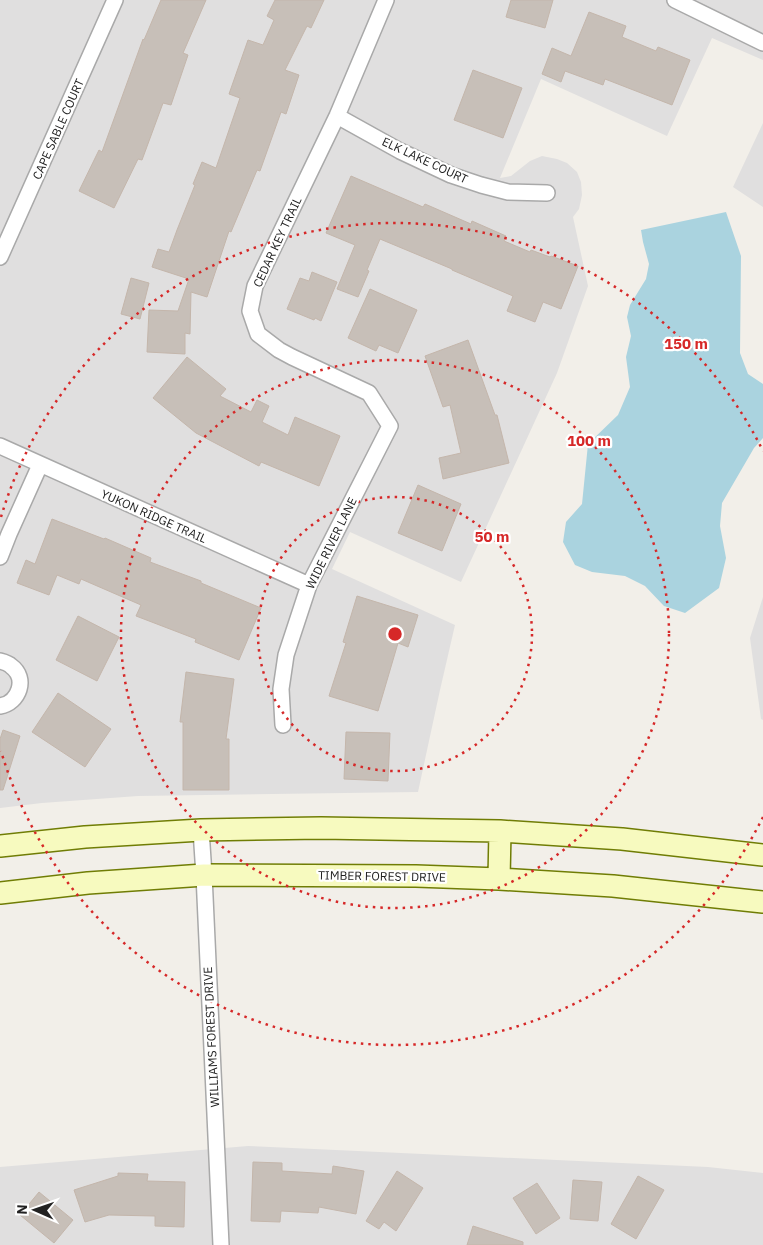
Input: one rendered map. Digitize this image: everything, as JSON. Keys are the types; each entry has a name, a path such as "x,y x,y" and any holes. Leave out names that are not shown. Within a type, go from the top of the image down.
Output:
{"main road":[{"path":"0,846 85,837 201,830 321,828 500,831 622,838 763,855"},
{"path":"498,879 500,831"},
{"name":"TIMBER FOREST DRIVE","path":"0,893 88,883 204,875 416,876 613,886 763,902"}],"street":[{"name":"CAPE SABLE COURT","path":"0,257 115,0"},
{"name":"CEDAR KEY TRAIL","path":"386,0 337,116 255,286 250,311 258,334 292,357 369,393 390,426"},
{"path":"675,0 763,43"},
{"name":"ELK LAKE COURT","path":"337,116 400,151 451,175 481,186 508,192 547,192"},
{"name":"WIDE RIVER LANE","path":"284,725 281,689 286,655 309,585 390,426"},
{"name":"YUKON RIDGE TRAIL","path":"0,446 309,585"},
{"path":"0,557 40,464"},
{"path":"0,661 10,664 16,670 20,677 20,687 13,701 0,706"},
{"name":"WILLIAMS FOREST DRIVE","path":"201,830 221,1245"}],"shaded area":[{"path":"0,0 763,0 763,60 712,38 667,136 541,79 500,178 511,176 530,161 542,156 567,163 577,172 581,182 582,195 579,209 573,217 588,286 557,373 461,582 350,532 332,569 455,625 418,792 138,796 0,808"},
{"path":"763,123 763,207 733,187"},
{"path":"763,597 763,720 761,719 750,638"},
{"path":"248,1146 708,1167 763,1173 763,1245 0,1245 0,1167"}],"water":[{"path":"726,212 741,256 740,353 748,374 763,384 763,438 754,448 722,503 720,526 726,558 719,588 685,613 664,606 645,586 625,576 592,572 575,565 563,542 566,522 582,504 588,444 618,415 630,387 626,357 631,336 627,317 630,305 646,279 649,264 641,230"}],"building":[{"path":"161,0 206,0 183,53 188,55 171,105 163,103 142,160 138,159 114,208 79,191 99,150 102,152 143,39"},
{"path":"275,0 324,0 311,28 307,26 285,70 299,75 286,114 281,112 260,171 257,170 231,232 229,231 207,297 191,292 190,334 185,333 185,354 147,352 149,310 178,311 189,279 152,267 158,249 169,252 202,162 216,168 240,98 229,94 248,40 263,45 274,20 267,16"},
{"path":"511,0 553,0 545,28 506,17"},
{"path":"589,12 626,26 622,37 656,51 658,47 690,60 672,105 605,79 603,85 565,71 561,82 542,74 552,48 571,56"},
{"path":"473,70 522,88 503,138 454,120"},
{"path":"351,176 423,207 425,204 471,224 472,221 506,236 504,241 530,252 531,250 578,266 561,309 543,302 535,322 507,311 513,296 380,239 358,297 337,289 355,245 326,233"},
{"path":"312,272 337,282 321,321 287,309 300,278 309,281"},
{"path":"131,278 149,283 140,319 121,314"},
{"path":"370,289 417,310 398,353 379,345 376,351 348,338"},
{"path":"468,340 495,415 497,415 509,463 443,479 439,458 461,453 450,405 443,407 425,356"},
{"path":"187,357 226,389 220,396 251,412 257,400 269,406 262,422 288,435 295,417 340,436 319,486 261,462 259,466 196,433 153,398"},
{"path":"418,485 461,504 442,551 398,533"},
{"path":"52,519 105,538 151,558 150,562 201,581 201,583 261,608 239,660 195,642 196,639 136,616 141,605 81,579 79,584 57,575 49,595 17,583 26,560 35,564"},
{"path":"357,596 418,615 408,647 398,643 378,711 329,696 346,643 343,642"},
{"path":"78,616 119,637 97,681 56,660"},
{"path":"186,672 234,679 226,739 229,739 229,790 183,790 183,722 180,722"},
{"path":"58,693 111,729 85,767 32,732"},
{"path":"3,730 20,736 3,790 0,790 0,739"},
{"path":"346,732 390,733 388,781 344,779"},
{"path":"253,1162 282,1163 282,1171 332,1174 333,1166 364,1171 356,1214 319,1207 318,1213 281,1211 280,1222 251,1221"},
{"path":"397,1171 423,1188 396,1231 384,1222 379,1229 366,1221"},
{"path":"118,1173 148,1174 147,1181 185,1182 184,1227 155,1226 155,1216 109,1215 85,1222 74,1190 118,1176"},
{"path":"638,1176 664,1190 636,1239 611,1224"},
{"path":"573,1180 602,1182 598,1221 570,1219"},
{"path":"537,1183 560,1218 536,1234 513,1198"},
{"path":"39,1192 73,1220 54,1243 20,1215"},
{"path":"473,1226 523,1242 523,1245 467,1245"}]}
